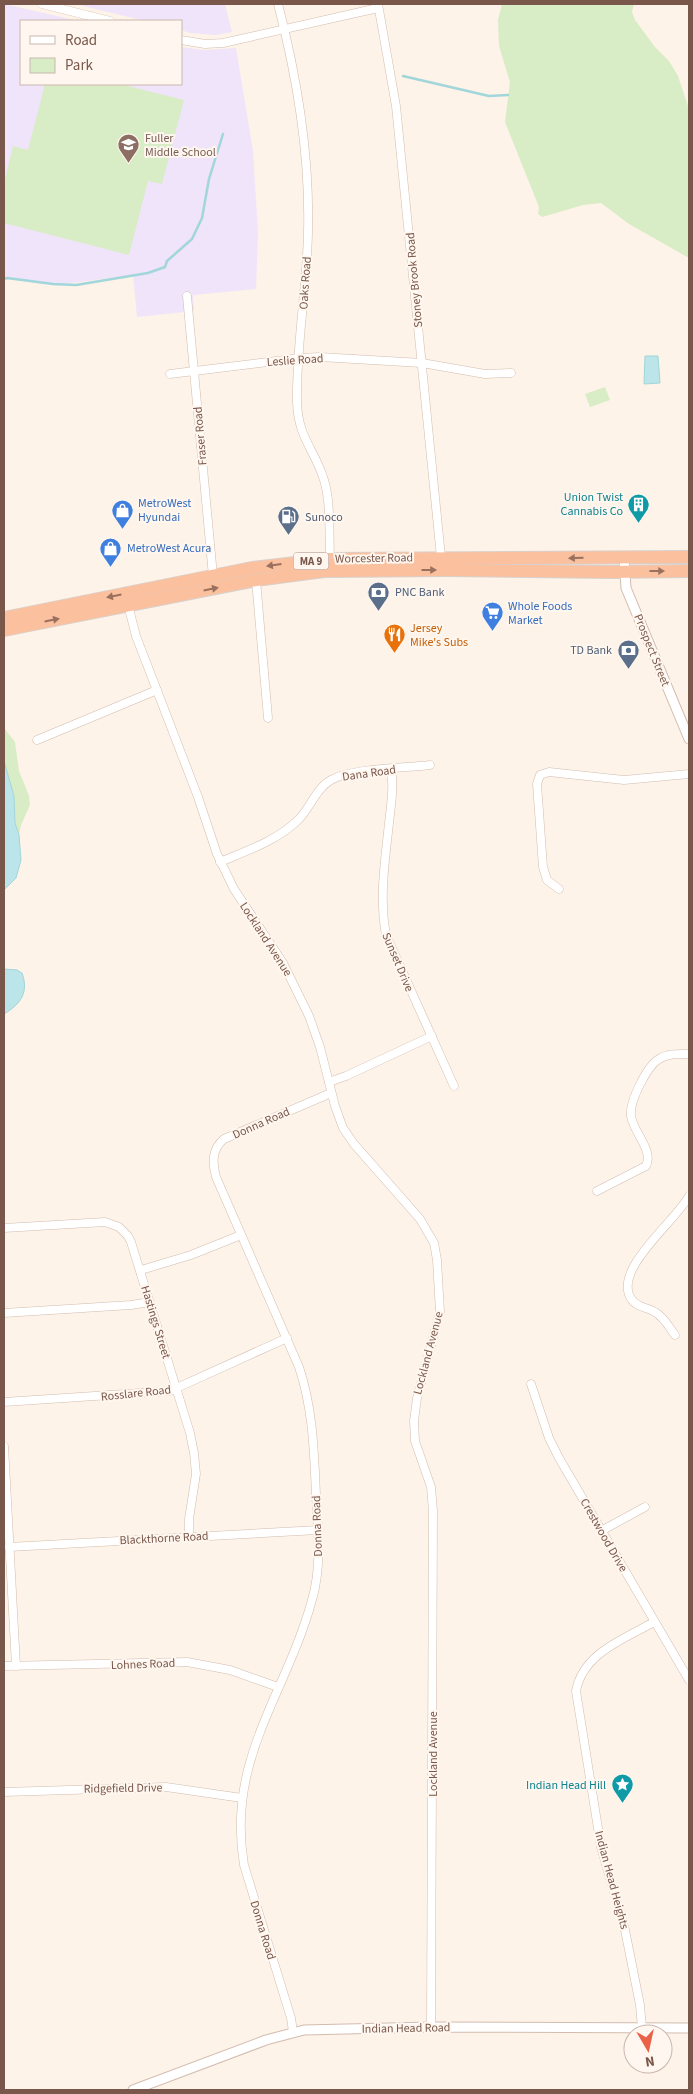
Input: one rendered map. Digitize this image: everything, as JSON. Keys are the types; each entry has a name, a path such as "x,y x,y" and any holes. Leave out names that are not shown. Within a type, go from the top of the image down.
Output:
{"highway":[{"name":"Worcester Road","path":"4,618 260,567 330,559 689,557"},
{"name":"Worcester Road","path":"4,630 256,580 301,574 360,570 689,571"}],"street":[{"path":"42,4 106,20"},
{"name":"Oaks Road","path":"278,4 285,30 302,126 308,207 308,255 297,401 298,416 305,442 325,481 330,559"},
{"path":"182,40 205,44 223,43 285,30 378,6"},
{"name":"Stoney Brook Road","path":"378,6 396,106 441,557"},
{"name":"Fraser Road","path":"187,296 214,576"},
{"name":"Leslie Road","path":"170,374 320,357 422,363 485,374 511,373"},
{"name":"Prospect Street","path":"624,558 624,572 628,592 689,739"},
{"path":"256,580 268,718"},
{"name":"Lockland Avenue","path":"128,605 136,636 198,797 220,862 234,889 276,952 293,982 315,1031 339,1117 349,1136 426,1227 434,1243 437,1260 440,1312 416,1398 414,1421 416,1441 430,1487 433,1511 431,2027"},
{"path":"37,740 157,690"},
{"name":"Dana Road","path":"220,862 286,830 299,819 321,789 333,779 359,772 430,765"},
{"name":"Sunset Drive","path":"391,769 392,793 382,886 383,923 390,947 454,1086"},
{"path":"560,889 547,880 543,867 536,784 540,775 550,772 624,780 689,774"},
{"path":"329,1082 432,1036"},
{"path":"597,1191 646,1166 648,1154 636,1131 631,1116 634,1097 655,1062 670,1054 689,1054"},
{"name":"Donna Road","path":"293,2032 291,2018 244,1864 240,1824 242,1798 251,1754 312,1601 318,1569 318,1530 310,1412 302,1378 287,1338 214,1169 216,1149 219,1144 232,1136 331,1093"},
{"path":"675,1335 660,1315 633,1302 627,1285 631,1271 645,1248 676,1215 689,1196"},
{"name":"Hastings Street","path":"4,1228 97,1222 119,1227 128,1236 141,1270 193,1443 196,1463 189,1537"},
{"path":"141,1270 190,1255 241,1235"},
{"path":"4,1313 131,1305 150,1302"},
{"name":"Rosslare Road","path":"4,1402 157,1393 176,1389 287,1338"},
{"name":"Crestwood Drive","path":"531,1384 552,1443 601,1531 689,1680"},
{"path":"4,1446 16,1666"},
{"path":"601,1531 645,1508"},
{"name":"Blackthorne Road","path":"9,1547 318,1530"},
{"name":"Indian Head Heights","path":"642,2024 640,2005 625,1930 601,1847 576,1691 580,1674 590,1661 616,1643 654,1622"},
{"name":"Lohnes Road","path":"4,1666 187,1662 230,1670 278,1687"},
{"name":"Ridgefield Drive","path":"4,1792 166,1787 242,1798"},
{"name":"Indian Head Road","path":"133,2090 233,2052 293,2032 431,2027 623,2028"},
{"name":"Indian Head Road","path":"673,2028 689,2028"}],"shaded area":[{"name":"Fuller Middle School","path":"4,4 75,20 20,20 20,85 182,85 182,47 204,50 236,48 253,151 258,233 256,289 193,295 194,311 137,317 133,275 72,283 41,284 4,276"},
{"path":"75,4 225,4 232,32 216,35 190,33 182,30 182,20 141,20"}],"green space":[{"path":"502,4 634,4 632,12 635,20 655,47 669,61 678,76 689,109 689,258 629,224 601,203 583,205 542,217 538,214 539,207 505,122 510,82 499,46 498,20"},
{"path":"45,85 124,85 184,100 162,184 148,181 129,255 4,223 4,184 13,146 28,150"},
{"path":"605,387 610,400 590,407 585,394"},
{"path":"4,728 15,742 19,771 29,796 30,805 21,825 19,835 15,823 14,796 4,761"}],"water":[{"path":"645,356 658,356 660,383 644,384"},
{"path":"4,761 14,796 15,823 19,835 21,860 16,878 4,890"},
{"path":"4,969 17,970 22,973 25,986 19,1002 4,1014"}],"waterway":[{"path":"403,76 489,96 508,95"},
{"path":"4,279 76,285 148,273 165,267 167,261 192,239 202,218 209,179 223,134"}],"place":[{"name":"Fuller Middle School","path":"129,164"},
{"name":"Union Twist Cannabis Co","path":"639,523"},
{"name":"MetroWest Hyundai","path":"122,529"},
{"name":"Sunoco","path":"289,536"},
{"name":"MetroWest Acura","path":"111,567"},
{"name":"PNC Bank","path":"379,611"},
{"name":"Whole Foods Market","path":"492,632"},
{"name":"Jersey Mike's Subs","path":"394,654"},
{"name":"TD Bank","path":"628,669"},
{"name":"Indian Head Hill","path":"622,1804"}]}
